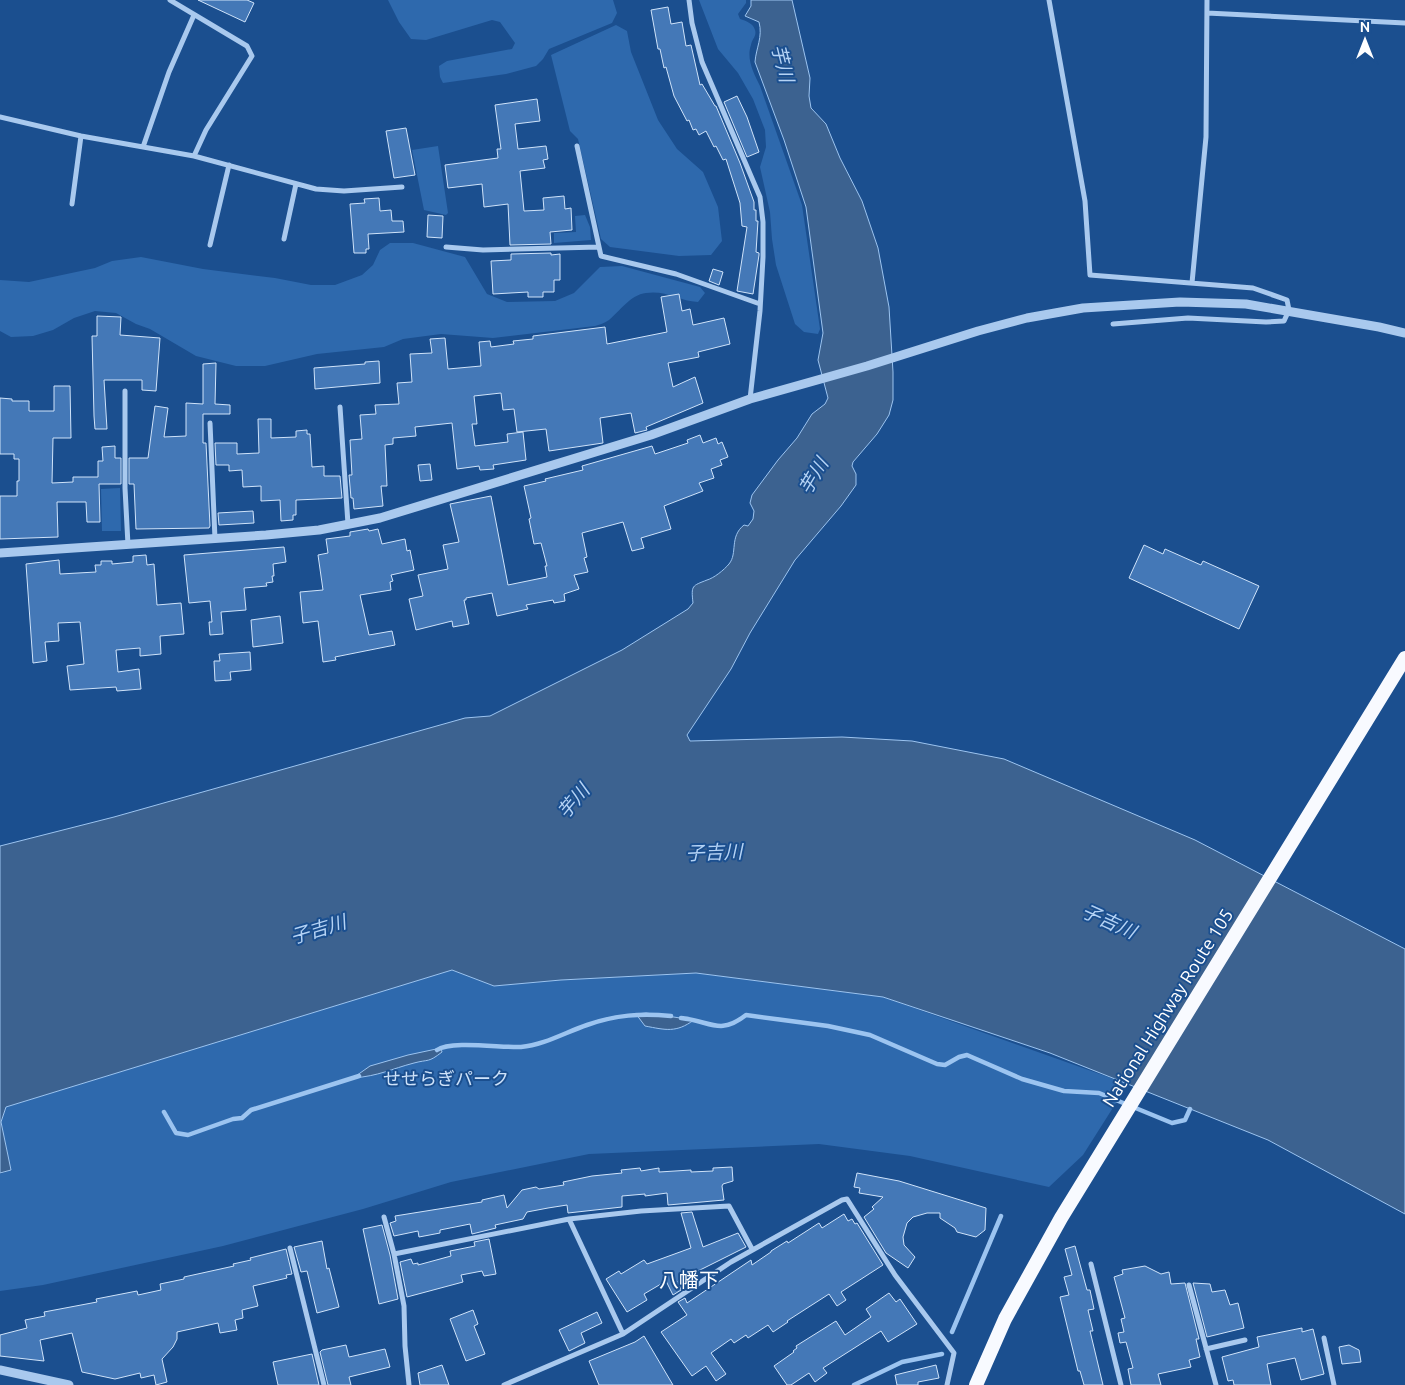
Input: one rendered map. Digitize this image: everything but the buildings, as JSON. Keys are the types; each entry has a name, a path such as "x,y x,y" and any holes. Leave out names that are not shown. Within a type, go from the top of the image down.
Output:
{"highway":[{"name":"National Highway Route 105","path":"976,1385 1005,1319 1061,1218 1405,658"}],"street":[{"path":"170,0 247,46 252,56 206,130 194,156"},
{"path":"688,0 702,62 760,197 763,249 760,304 750,399"},
{"path":"1049,0 1066,86 1085,201 1090,275 1253,288 1287,300 1289,310 1284,321 1266,322 1188,318 1113,324"},
{"path":"1192,283 1206,137 1207,0"},
{"path":"1207,13 1405,23"},
{"path":"143,147 169,72 194,14"},
{"path":"0,117 81,136 194,156 316,189 344,191 402,187"},
{"path":"72,204 81,136"},
{"path":"577,146 601,256 676,274 760,304"},
{"path":"210,245 229,165"},
{"path":"284,239 296,184"},
{"path":"446,247 493,250 599,247"},
{"path":"0,553 215,540 319,530 380,518 642,438 750,399 769,395 978,331 1027,318 1083,308 1180,302 1246,304 1289,310 1405,333"},
{"path":"125,391 125,488 128,545"},
{"path":"340,407 348,524"},
{"path":"210,423 215,540"},
{"path":"504,1385 623,1334 752,1249 847,1199 895,1274 954,1353 948,1385"},
{"path":"394,1254 569,1219 641,1211 729,1206 752,1249"},
{"path":"384,1217 394,1254 404,1306 405,1346 409,1385"},
{"path":"569,1219 623,1334"},
{"path":"290,1248 324,1385"},
{"path":"1090,1264 1121,1385"},
{"path":"1189,1284 1216,1385"},
{"path":"1324,1338 1334,1385"},
{"path":"1206,1349 1245,1340"},
{"path":"0,1370 69,1385"}],"green space":[{"path":"388,0 613,0 617,13 612,23 549,49 536,66 506,74 443,83 440,77 439,66 447,61 512,49 515,43 500,22 492,20 426,40 411,39 399,22"},
{"path":"699,0 746,0 738,14 740,19 751,24 755,30 749,56 751,66 760,86 802,205 820,329 818,334 804,332 795,324 776,265 770,212 760,167 766,147 765,130 753,99 738,73 718,49"},
{"path":"616,25 627,31 631,52 658,120 677,149 703,172 718,207 722,241 711,255 679,256 610,247 601,239 578,139 570,131 551,55"},
{"path":"438,146 448,213 446,215 424,210 412,150"},
{"path":"585,215 590,227 591,240 554,243 554,233 576,232 575,216"},
{"path":"390,243 413,243 465,257 487,294 507,302 555,301 574,293 600,267 622,266 700,287 705,293 698,302 653,292 640,294 630,300 609,320 595,326 493,338 441,334 403,339 384,347 317,354 265,366 236,366 196,356 150,329 116,313 95,311 74,318 53,330 33,336 11,337 0,331 0,280 29,282 95,268 112,261 141,257 203,269 275,278 311,285 335,285 362,275 373,265 380,250"},
{"path":"120,488 121,531 102,531 101,489"},
{"name":"せせらぎパーク","path":"452,970 494,986 561,980 696,973 883,997 1128,1084 1083,1155 1049,1187 910,1156 819,1144 589,1154 451,1182 363,1209 223,1246 43,1285 0,1291 0,1174 11,1170 1,1122 6,1107"}],"water":[{"path":"751,0 792,0 810,78 809,96 811,108 826,124 840,158 862,201 878,248 889,307 893,400 889,415 877,434 853,462 852,466 856,474 856,485 841,506 795,560 750,633 731,669 687,735 690,741 842,737 912,741 1004,759 1195,840 1405,949 1405,1214 1268,1140 1050,1053 883,997 696,973 561,980 494,986 452,970 6,1107 1,1122 11,1170 0,1173 0,846 114,817 465,718 490,716 622,650 688,609 693,603 692,593 695,585 716,576 732,560 735,540 739,530 744,525 748,526 753,519 754,511 750,503 752,495 797,438 812,414 825,404 828,398 818,360 823,333 806,207 755,62 760,38 760,27 759,22 745,16 751,6"},
{"path":"646,1013 694,1020 676,1029 659,1029 645,1026 636,1014"},
{"path":"441,1048 442,1052 431,1059 378,1074 353,1078 370,1066"}],"waterway":[{"path":"437,1050 453,1045 530,1046 608,1019 638,1015 671,1016"},
{"path":"681,1018 721,1026 729,1025 746,1015 828,1026 870,1035 937,1064 945,1065 967,1055 1022,1079 1064,1091 1099,1093 1172,1123 1185,1120 1190,1109"},
{"path":"164,1112 176,1133 188,1135 233,1119 242,1118 251,1110 359,1076"},
{"path":"952,1332 1001,1216"},
{"path":"854,1385 902,1362 942,1354"}],"district":[{"name":"八幡下","path":"689,1280"}],"water label":[{"name":"芋川","path":"783,63"},
{"name":"芋川","path":"813,476"},
{"name":"芋川","path":"573,801"},
{"name":"子吉川","path":"714,852"},
{"name":"子吉川","path":"1109,921"},
{"name":"子吉川","path":"318,929"}]}
